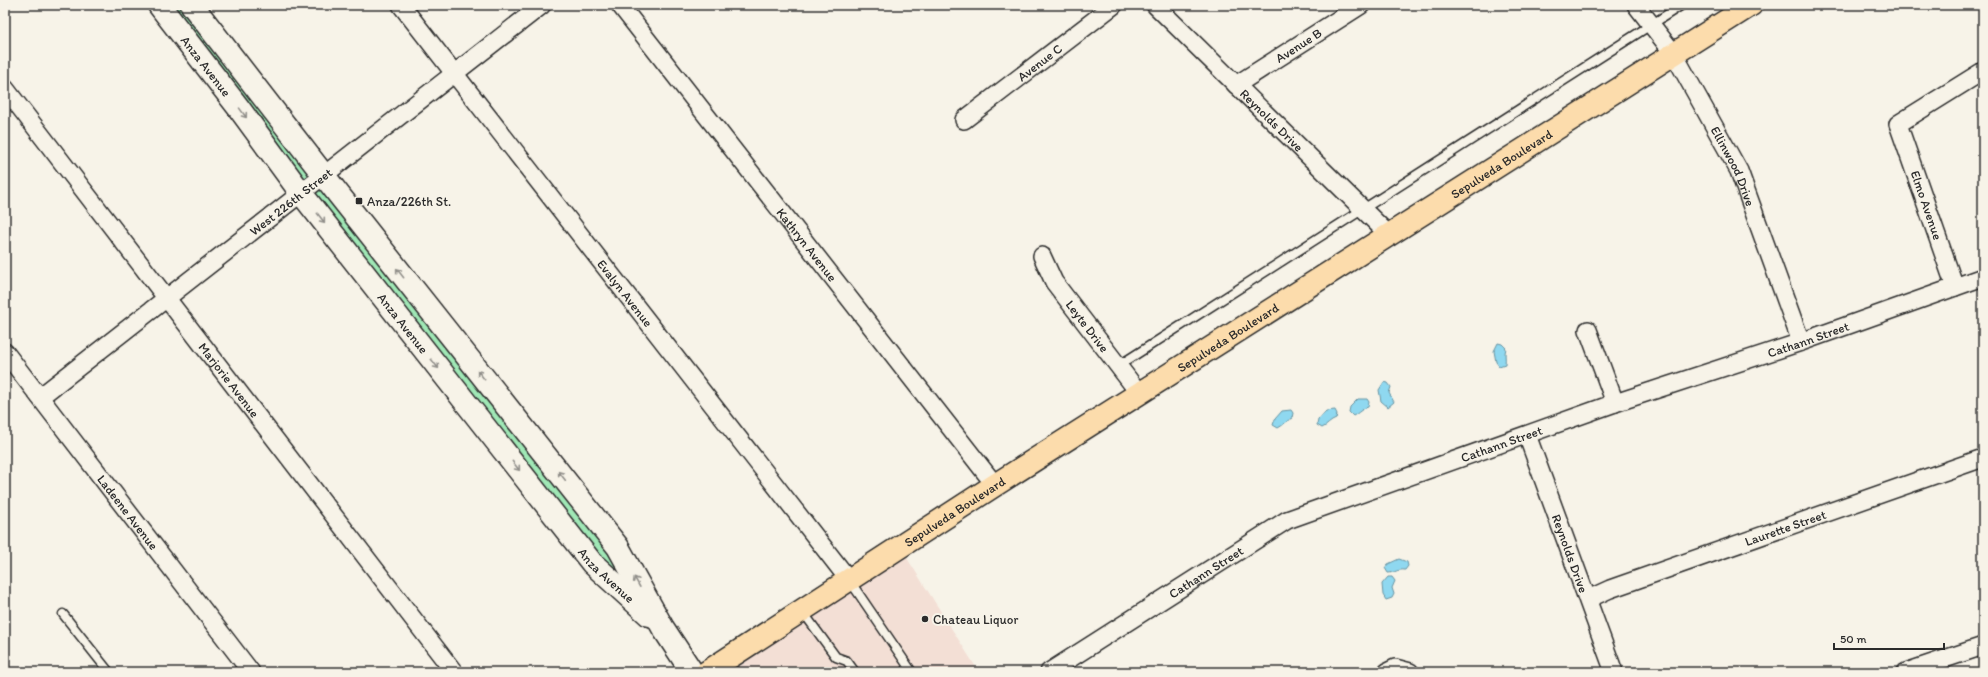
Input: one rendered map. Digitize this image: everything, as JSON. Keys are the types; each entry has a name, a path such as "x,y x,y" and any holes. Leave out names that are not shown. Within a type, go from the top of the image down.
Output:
{"main road":[{"name":"Anza Avenue","path":"159,5 238,107 301,193 592,563 663,628"},
{"name":"Anza Avenue","path":"192,5 323,175 618,547 663,628 692,672"},
{"name":"Sepulveda Boulevard","path":"707,672 1139,393 1390,236 1751,5"}],"street":[{"name":"Evalyn Avenue","path":"401,5 850,580"},
{"name":"West 226th Street","path":"40,397 542,5"},
{"name":"Kathryn Avenue","path":"620,5 995,485"},
{"name":"Avenue C","path":"964,120 1114,5"},
{"name":"Reynolds Drive","path":"1155,5 1390,236"},
{"name":"Avenue B","path":"1236,86 1361,5"},
{"name":"Ellinwood Drive","path":"1636,5 1674,54 1739,171 1801,342"},
{"name":"Elmo Avenue","path":"1955,287 1898,124 1983,71"},
{"name":"Marjorie Avenue","path":"5,88 454,672"},
{"name":"Leyte Drive","path":"1042,256 1054,282 1139,393"},
{"name":"Cathann Street","path":"1049,672 1288,520 1615,403 1801,342 1983,277"},
{"path":"1588,330 1615,403"},
{"name":"Ladeene Avenue","path":"5,352 251,672"},
{"name":"Reynolds Drive","path":"1527,435 1614,672"},
{"name":"Laurette Street","path":"1588,599 1610,589 1983,458"},
{"path":"1906,672 1983,646"}],"lane":[{"path":"1118,366 1364,210 1682,5"},
{"path":"850,580 912,672"},
{"path":"802,610 836,657 847,661 854,672"},
{"path":"63,614 109,672"}],"shaded area":[{"path":"900,547 979,672 707,672"}],"green space":[{"path":"157,5 191,5 618,547 663,628 592,563"}],"water":[{"path":"1498,343 1502,344 1506,348 1505,364 1499,366 1496,362 1494,351"},
{"path":"1384,382 1388,383 1391,387 1389,393 1394,402 1388,407 1381,401 1379,390"},
{"path":"1358,399 1367,399 1369,402 1368,407 1353,416 1349,412 1350,407"},
{"path":"1291,410 1293,413 1292,418 1278,428 1273,425 1275,419 1282,411"},
{"path":"1335,410 1337,414 1336,419 1322,428 1317,425 1318,420 1326,411"},
{"path":"1399,559 1407,562 1408,566 1405,570 1388,573 1385,568 1388,564"},
{"path":"1388,577 1392,577 1395,581 1392,588 1394,594 1392,598 1386,600 1383,595 1382,584"}],"place":[{"name":"Anza/226th St.","path":"359,201"},
{"name":"Chateau Liquor","path":"925,619"}]}
